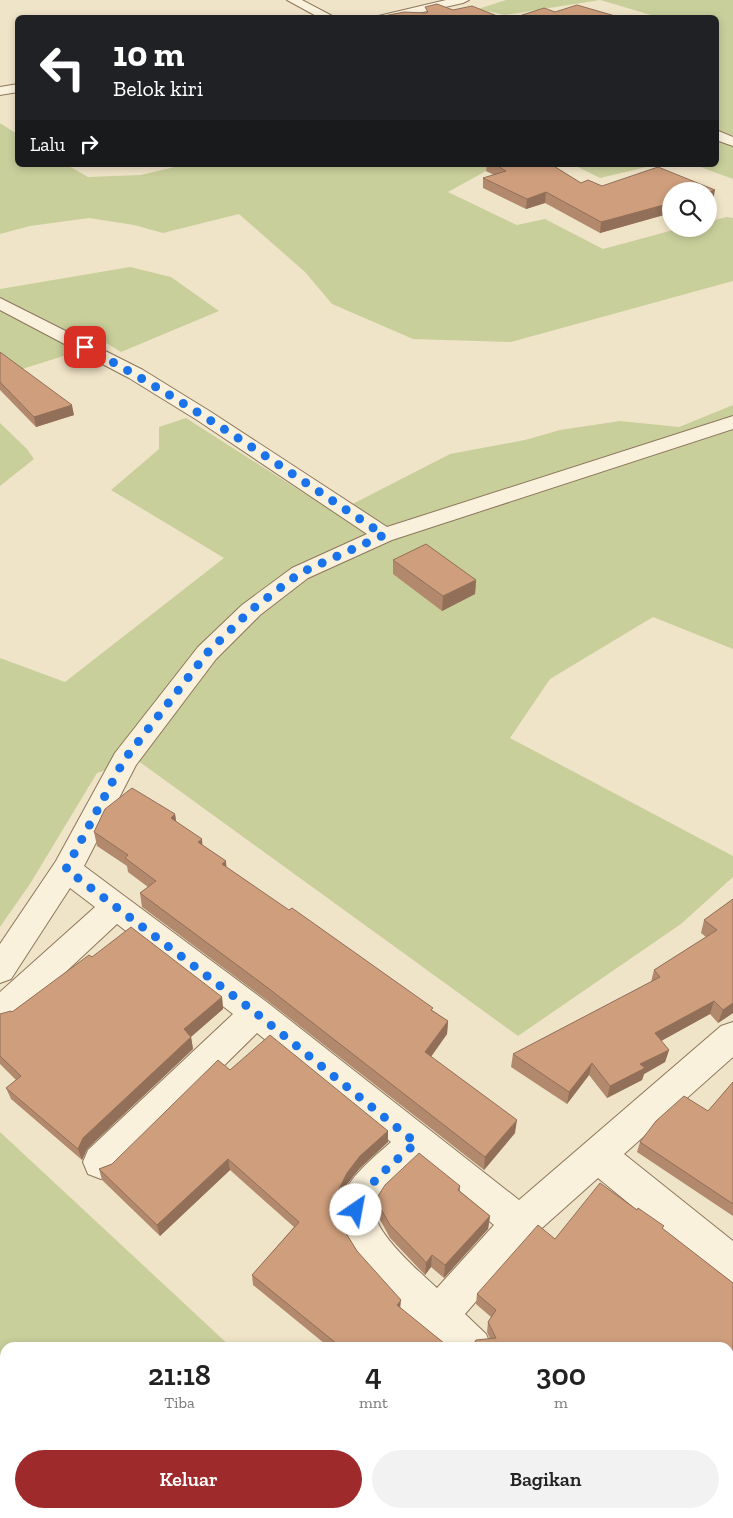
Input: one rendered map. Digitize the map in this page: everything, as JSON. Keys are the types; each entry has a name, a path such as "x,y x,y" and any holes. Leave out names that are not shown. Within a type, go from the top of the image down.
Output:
{"street":[{"path":"293,0 324,15"},
{"path":"391,15 463,0"},
{"path":"406,12 413,15"},
{"path":"0,91 15,88"},
{"path":"719,135 733,142"},
{"path":"0,303 136,374 204,416 384,535"},
{"path":"0,970 66,869 124,760 208,652 251,610 300,573 384,535 733,422"},
{"path":"66,869 256,1013 416,1143 520,1223"},
{"path":"0,1012 115,908"},
{"path":"101,1162 256,1013"},
{"path":"438,1316 520,1223 733,1036"},
{"path":"416,1143 394,1162 358,1203 356,1221 361,1234 379,1255 466,1342"},
{"path":"597,1155 733,1265"}],"green space":[{"path":"506,0 600,0 505,15 478,9"},
{"path":"600,0 733,0 733,179 700,167 719,167 719,15 651,15"},
{"path":"0,123 15,133 15,167 70,167 88,177 141,175 175,167 493,167 448,192 517,225 545,219 603,249 662,233 662,237 717,237 717,220 726,217 733,218 733,281 511,342 413,339 332,304 305,272 239,214 163,233 134,225 89,218 30,226 0,234"},
{"path":"578,167 647,167 600,178"},
{"path":"130,267 171,277 219,311 121,352 103,341 73,353 0,376 0,289"},
{"path":"733,405 733,649 653,617 550,679 510,738 733,856 733,877 681,924 518,1036 137,760 97,773 30,884 0,927 0,658 65,682 224,558 111,490 159,449 159,427 186,418 335,513 450,454 525,440 560,430 620,421 679,427"},
{"path":"0,423 27,449 34,459 0,486"},
{"path":"0,1132 226,1342 0,1342"}],"building":[{"path":"437,4 453,10 472,6 494,15 388,15 404,12 426,13 428,12 425,7"},
{"path":"577,5 612,15 522,15 544,8 555,12"},
{"path":"499,167 555,167 581,183 588,180 602,186 658,167 695,182 662,182 662,205 601,222 546,192 527,199 483,178 506,171"},
{"path":"0,352 72,405 34,417 0,382"},
{"path":"426,544 476,580 443,596 393,560"},
{"path":"132,788 175,814 171,818 202,839 198,842 226,861 222,864 289,910 292,908 433,1008 431,1010 448,1021 425,1052 517,1120 485,1157 268,988 140,893 156,881 125,858 128,855 94,832 105,809"},
{"path":"733,899 733,1003 723,1010 714,1001 655,1033 669,1050 640,1064 645,1068 610,1086 592,1063 569,1092 513,1054 660,977 654,970 717,930 704,920"},
{"path":"131,927 222,997 184,1029 191,1037 83,1138 78,1149 6,1088 21,1076 0,1056 0,1014 12,1012 89,955 92,957"},
{"path":"270,1035 388,1131 360,1156 347,1173 338,1191 337,1210 344,1230 357,1251 401,1300 397,1305 443,1342 335,1342 252,1275 299,1222 228,1159 157,1225 99,1169 112,1164 218,1060 230,1070"},
{"path":"733,1082 733,1204 640,1142 656,1121 684,1096 708,1111"},
{"path":"419,1153 460,1186 458,1190 490,1216 445,1265 432,1255 426,1263 390,1225 378,1204 378,1196 385,1185"},
{"path":"600,1183 637,1210 638,1208 664,1226 662,1228 733,1283 733,1342 475,1342 476,1340 496,1338 488,1322 496,1310 477,1294 538,1225 555,1239"}],"route":[{"path":"85,347 136,374 204,416 384,535 300,573 251,610 208,652 124,760 66,869 256,1013 416,1143 394,1162 370,1188 358,1203 356,1210"}]}
